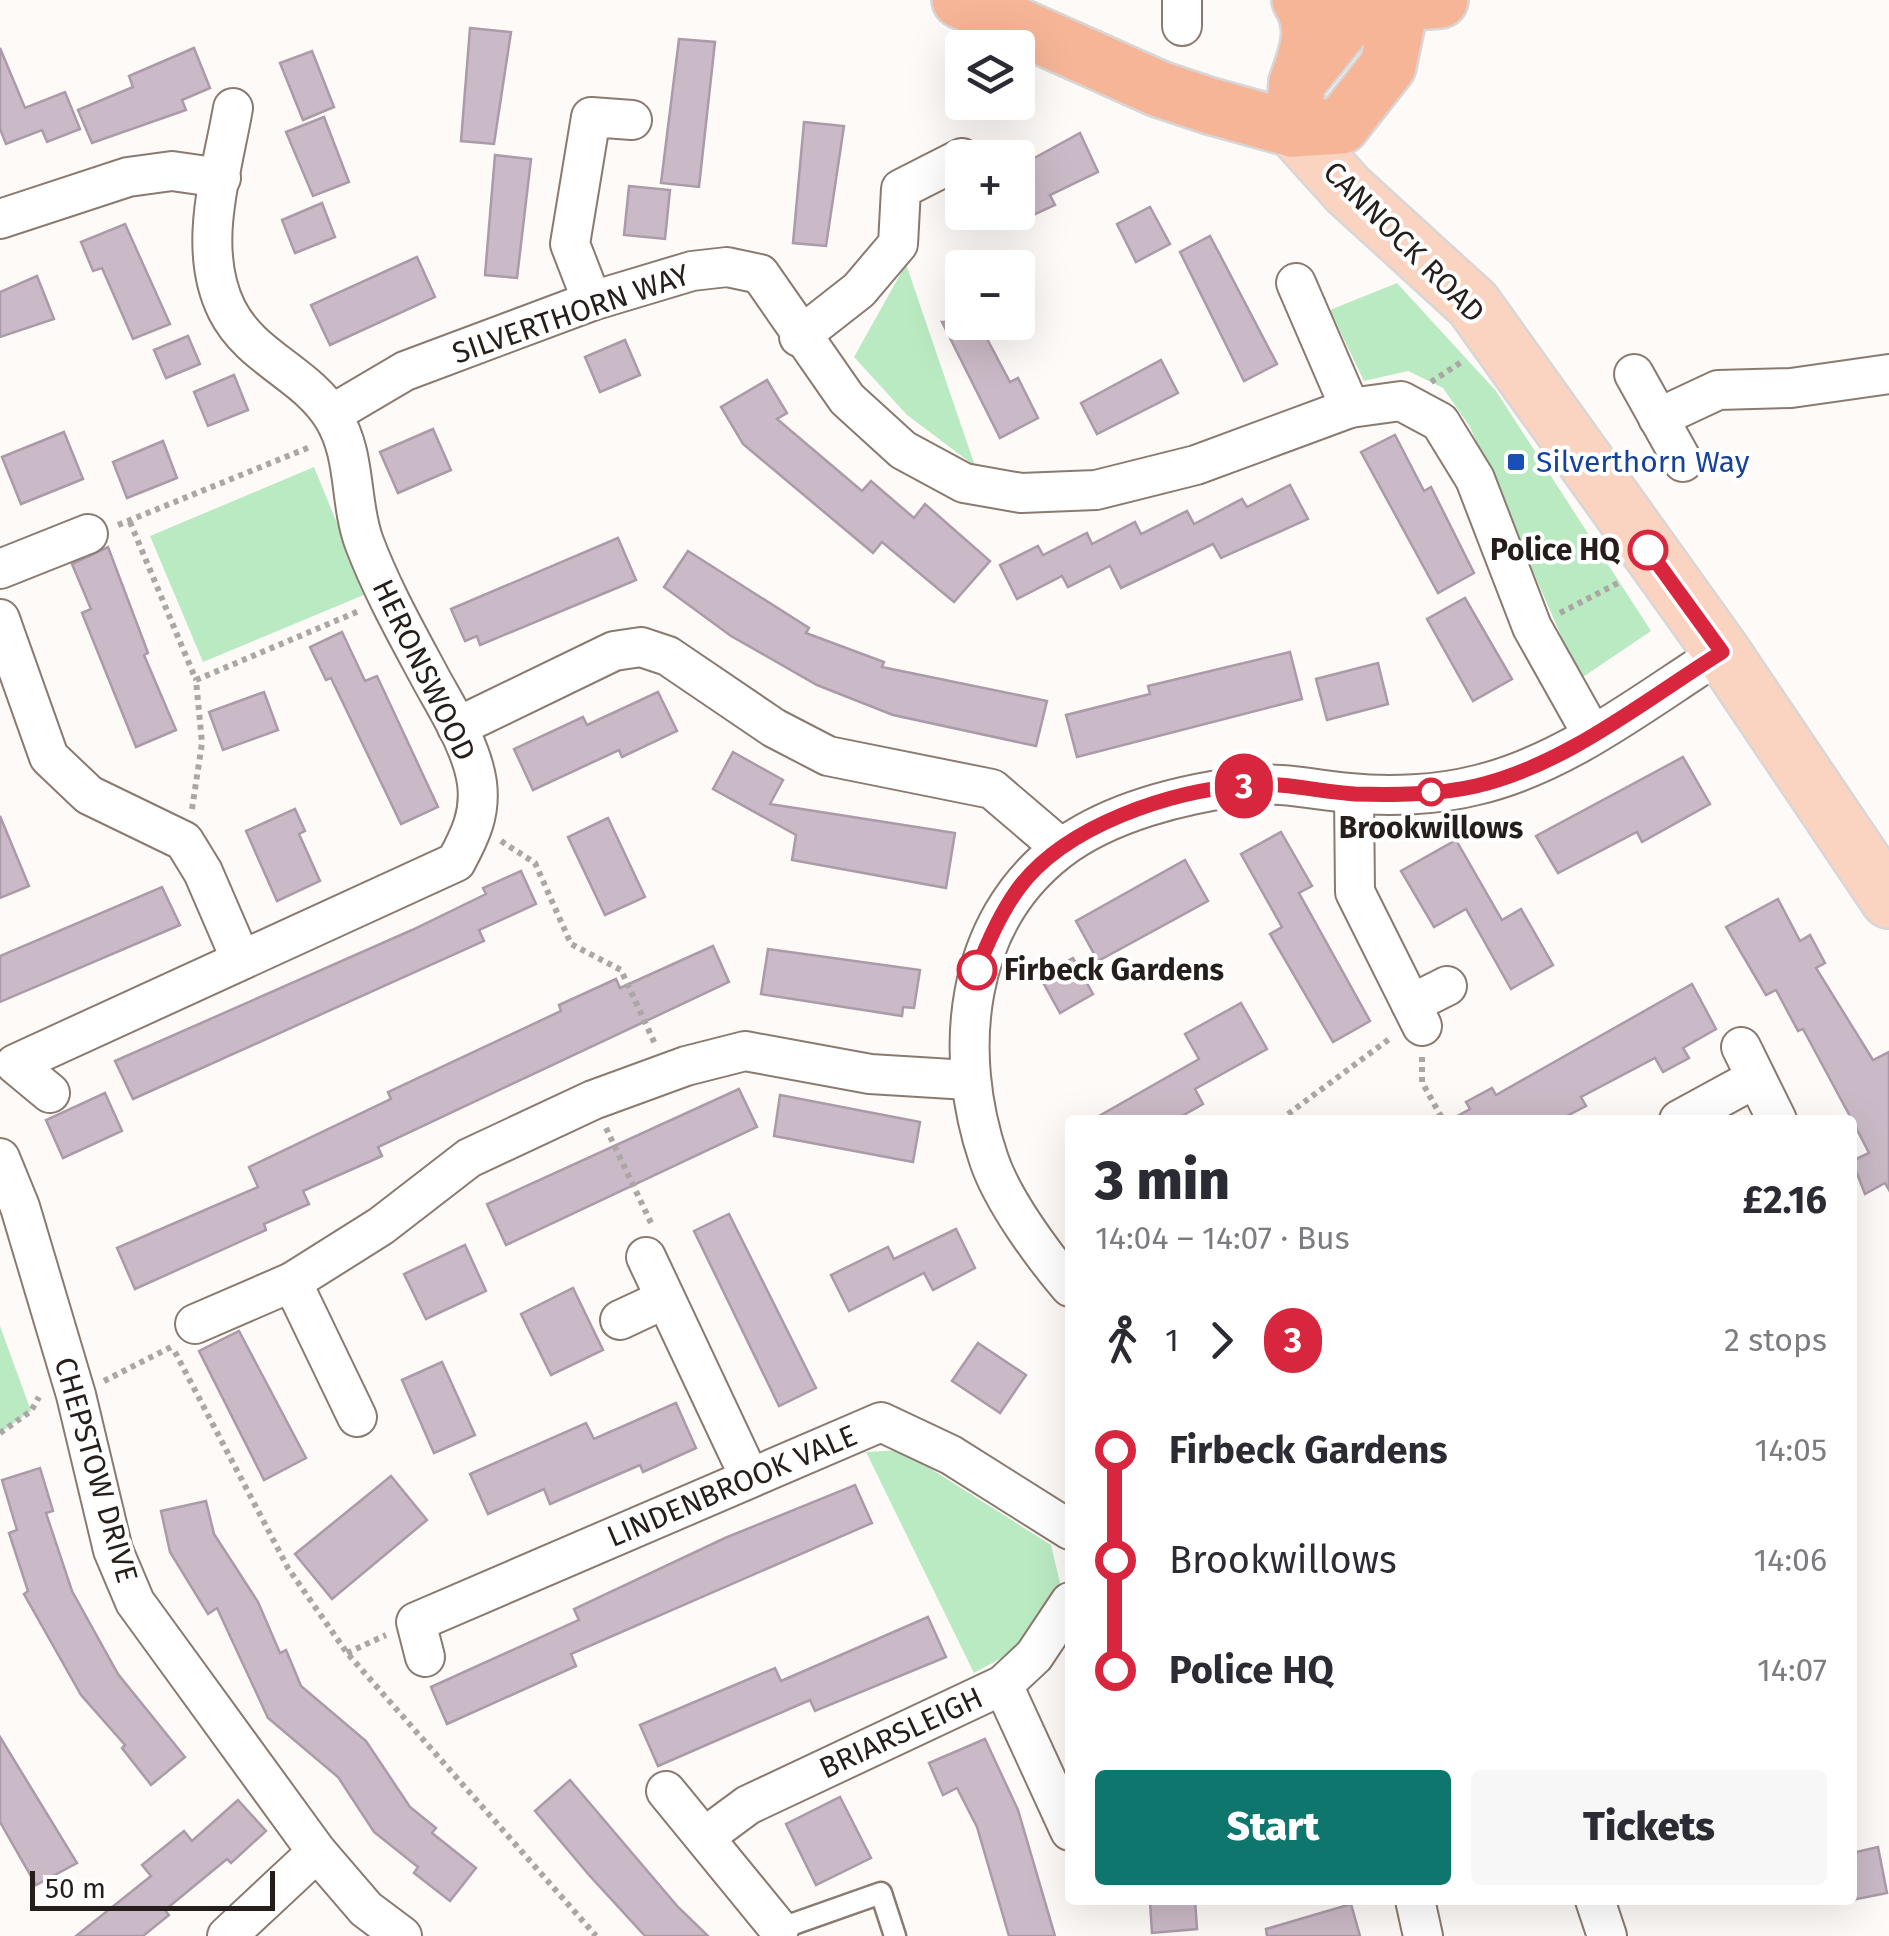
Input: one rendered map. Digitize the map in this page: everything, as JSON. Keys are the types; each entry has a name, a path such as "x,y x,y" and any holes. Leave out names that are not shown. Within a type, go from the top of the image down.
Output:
{"highway":[{"path":"1295,106 1310,46 1310,24 1300,0"},
{"path":"975,3 1160,89 1295,106 1341,126 1388,66 1420,2"}],"main road":[{"name":"CANNOCK ROAD","path":"1295,106 1348,190 1472,304 1499,338 1722,652 1889,900"}],"street":[{"path":"234,108 212,231 214,266 226,310 254,349 292,375 340,431"},
{"path":"592,302 570,244 591,117 632,120"},
{"path":"800,337 859,290 898,244 901,189 945,167"},
{"path":"0,219 128,177 172,171 221,178"},
{"name":"SILVERTHORN WAY","path":"340,431 405,371 592,302 692,271 727,267 760,274 779,296 800,337 847,399 904,450 964,483 1021,493 1096,490 1196,465 1350,408 1400,401"},
{"path":"1296,282 1350,408"},
{"path":"1634,374 1684,462"},
{"path":"1658,418 1718,390 1880,380"},
{"path":"1400,401 1440,422 1476,480 1532,627 1592,734"},
{"name":"HERONSWOOD","path":"340,431 362,537 388,598 457,726 477,782 476,825"},
{"path":"0,569 88,534"},
{"path":"0,619 49,757 89,795 184,841 204,872 242,960"},
{"path":"457,726 614,651 640,648 668,656 774,728 828,756 992,789 1061,848"},
{"path":"1058,1250 990,1164 968,1080 977,970 994,927 1020,886 1061,848 1125,816 1190,795 1249,785 1354,794 1448,792 1481,784 1531,767 1592,734 1722,652"},
{"path":"1354,794 1355,892 1417,1015 1447,986"},
{"path":"50,1093 15,1064 456,862 476,825"},
{"path":"184,1335 292,1282 381,1226 469,1158 592,1100 668,1072 745,1051 870,1074 968,1080"},
{"path":"1685,1115 1748,1062 1774,1115"},
{"name":"CHEPSTOW DRIVE","path":"0,1158 20,1206 76,1396 113,1550 135,1602 317,1852 366,1909 402,1936"},
{"path":"646,1257 750,1478"},
{"path":"292,1282 357,1417"},
{"path":"620,1320 665,1299"},
{"name":"LINDENBROOK VALE","path":"425,1657 416,1622 881,1422 951,1455 1065,1527"},
{"name":"BRIARSLEIGH","path":"706,1836 748,1805 1003,1686 1034,1656 1065,1610"},
{"path":"1003,1686 1065,1821"},
{"path":"666,1791 779,1929"},
{"path":"227,1936 317,1852"},
{"path":"1416,1905 1422,1936"},
{"path":"1597,1905 1607,1936"}],"lane":[{"path":"779,1929 882,1893 895,1936"}],"path":[{"path":"1400,401 1499,338"},
{"path":"88,534 130,522 340,431"},
{"path":"130,522 196,680 202,743 184,841"},
{"path":"1532,627 1657,563"},
{"path":"196,680 388,598"},
{"path":"476,825 534,862 571,944 620,970 668,1072"},
{"path":"1287,1115 1417,1015"},
{"path":"1417,1015 1422,1082 1440,1115"},
{"path":"592,1100 663,1249 646,1257"},
{"path":"76,1396 184,1335 288,1568 347,1653 596,1936"},
{"path":"0,1433 31,1411 62,1356"}],"green space":[{"path":"906,264 975,466 907,415 854,357"},
{"path":"1397,283 1496,391 1651,631 1580,679 1470,427 1443,388 1408,371 1364,381 1330,310"},
{"path":"314,467 366,594 203,662 150,536"},
{"path":"0,1326 31,1411 0,1433"},
{"path":"901,1450 1051,1545 1060,1583 1018,1649 974,1673 866,1452"}],"building":[{"path":"470,28 511,32 494,144 461,141"},
{"path":"679,39 715,42 699,187 661,183"},
{"path":"0,48 25,108 65,92 80,129 47,142 42,130 6,144 0,129"},
{"path":"194,48 210,88 182,100 186,110 92,143 78,110 133,87 129,76"},
{"path":"312,51 334,107 303,120 280,63"},
{"path":"324,117 349,182 313,196 286,132"},
{"path":"804,122 844,126 826,246 793,243"},
{"path":"1080,133 1098,172 1050,195 1055,205 1035,214 1035,158"},
{"path":"495,155 531,159 517,278 485,275"},
{"path":"629,186 670,190 665,239 624,235"},
{"path":"322,203 335,237 295,253 282,220"},
{"path":"1150,207 1170,244 1136,262 1117,224"},
{"path":"125,224 170,324 133,339 102,268 93,271 81,242"},
{"path":"1210,236 1277,364 1244,381 1180,252"},
{"path":"417,257 435,297 330,345 311,305"},
{"path":"37,276 54,319 0,337 0,292"},
{"path":"188,336 200,364 166,378 154,350"},
{"path":"625,340 640,375 600,392 585,357"},
{"path":"951,340 988,340 1010,382 1018,378 1038,418 1000,438"},
{"path":"1161,360 1178,393 1097,434 1081,403"},
{"path":"234,375 248,410 208,426 194,392"},
{"path":"767,380 787,413 777,419 862,491 871,481 914,518 925,504 990,561 954,602 882,542 873,553 743,444 721,407"},
{"path":"433,429 451,470 398,493 380,452"},
{"path":"64,432 83,479 21,504 2,457"},
{"path":"1395,435 1424,491 1431,487 1474,573 1438,593 1361,452"},
{"path":"163,441 177,478 127,498 113,462"},
{"path":"1290,485 1308,519 1221,558 1213,544 1121,588 1110,566 1068,587 1062,576 1017,599 1000,565 1038,546 1043,555 1087,533 1092,544 1135,522 1141,534 1187,511 1194,524 1242,499 1247,507"},
{"path":"618,538 636,580 480,645 477,636 465,641 451,609"},
{"path":"108,547 148,653 144,655 176,730 136,747 82,613 91,609 72,564"},
{"path":"688,551 809,628 806,633 884,662 882,667 1047,701 1036,746 893,715 817,685 731,636 664,587"},
{"path":"1465,598 1512,679 1473,701 1427,619"},
{"path":"342,632 365,681 377,676 438,807 401,824 331,678 326,680 310,647"},
{"path":"1290,652 1302,699 1077,757 1066,715 1150,694 1148,686"},
{"path":"1378,663 1388,704 1327,720 1316,679"},
{"path":"264,692 278,730 223,750 209,712"},
{"path":"658,692 677,731 622,757 619,750 533,790 514,749 583,717 587,725"},
{"path":"733,752 783,780 770,804 955,833 946,888 792,860 796,835 713,789"},
{"path":"1683,757 1710,804 1642,842 1637,832 1558,873 1536,836"},
{"path":"295,809 305,831 299,834 320,881 277,901 246,831"},
{"path":"0,816 29,886 0,898"},
{"path":"608,818 645,897 605,915 568,837"},
{"path":"1281,832 1312,886 1299,893 1370,1021 1333,1042 1270,934 1282,927 1241,854"},
{"path":"1456,840 1502,920 1521,909 1553,965 1511,989 1466,909 1434,927 1401,871"},
{"path":"1185,860 1208,901 1098,961 1076,921"},
{"path":"521,871 536,904 479,930 484,941 133,1099 115,1061 412,930 486,894 483,888"},
{"path":"162,887 180,925 0,1002 0,956"},
{"path":"1778,899 1800,941 1810,935 1825,963 1816,968 1873,1060 1889,1052 1889,1190 1885,1183 1865,1194 1857,1174 1857,1159 1869,1153 1857,1130 1857,1115 1849,1115 1803,1029 1798,1031 1776,990 1766,995 1726,927"},
{"path":"713,946 729,982 378,1147 382,1156 303,1191 309,1204 264,1224 266,1230 135,1289 117,1248 258,1187 249,1167 391,1099 388,1092 561,1011 559,1005 616,979 620,988"},
{"path":"768,949 920,970 914,1008 903,1007 902,1016 761,994"},
{"path":"1073,958 1093,994 1060,1013 1040,977"},
{"path":"1692,984 1716,1029 1683,1048 1689,1058 1663,1072 1655,1058 1581,1097 1586,1106 1569,1115 1459,1115 1470,1109 1466,1102 1492,1088 1496,1095"},
{"path":"1241,1003 1267,1049 1195,1089 1203,1104 1184,1115 1101,1115 1199,1059 1185,1034"},
{"path":"739,1089 757,1127 506,1245 487,1204"},
{"path":"105,1093 122,1131 63,1158 46,1120"},
{"path":"780,1095 920,1122 913,1162 774,1136"},
{"path":"729,1214 816,1388 779,1406 694,1231"},
{"path":"956,1229 975,1268 933,1290 924,1273 849,1311 831,1275 888,1247 894,1259"},
{"path":"465,1245 486,1291 426,1319 404,1274"},
{"path":"573,1288 603,1350 551,1375 521,1314"},
{"path":"239,1331 306,1458 264,1480 199,1351"},
{"path":"978,1343 1026,1375 1000,1413 952,1381"},
{"path":"442,1362 475,1435 434,1453 402,1380"},
{"path":"676,1403 696,1448 643,1472 640,1465 550,1504 544,1489 488,1514 470,1474 586,1423 594,1439"},
{"path":"40,1468 53,1511 46,1513 72,1591 118,1674 185,1757 151,1785 122,1748 125,1745 81,1695 24,1594 28,1591 9,1533 17,1530 2,1480"},
{"path":"391,1476 427,1520 332,1599 295,1554"},
{"path":"855,1485 872,1523 571,1654 576,1666 447,1724 431,1687 579,1620 574,1609 725,1538"},
{"path":"206,1501 214,1534 258,1602 280,1653 286,1650 301,1686 366,1741 410,1807 436,1828 432,1833 476,1868 450,1901 414,1873 418,1867 374,1832 338,1777 268,1718 217,1608 208,1614 170,1552 161,1511"},
{"path":"928,1617 946,1657 815,1711 810,1700 658,1766 640,1725 775,1668 781,1681"},
{"path":"0,1737 77,1863 36,1885 0,1822"},
{"path":"985,1739 1018,1810 1055,1936 1009,1936 977,1827 957,1788 943,1795 929,1763"},
{"path":"570,1780 678,1907 708,1936 645,1936 589,1875 535,1811"},
{"path":"840,1797 871,1858 816,1885 786,1824"},
{"path":"238,1800 266,1831 231,1863 227,1859 165,1910 169,1915 143,1936 76,1936 151,1876 142,1865 184,1831 192,1841"},
{"path":"1878,1847 1887,1893 1857,1899 1857,1852"},
{"path":"1150,1905 1195,1905 1197,1929 1152,1933"},
{"path":"1351,1905 1360,1936 1267,1936 1266,1929"}],"bus line":[{"name":"3","path":"977,970 994,927 1020,886 1061,848 1125,816 1190,795 1249,785 1354,794 1448,792 1531,767 1592,734 1722,652 1648,550"}],"place":[{"name":"Silverthorn Way","path":"1516,462"},
{"name":"Police HQ","path":"1648,550"},
{"name":"Brookwillows","path":"1431,792"},
{"name":"Firbeck Gardens","path":"977,970"}]}
